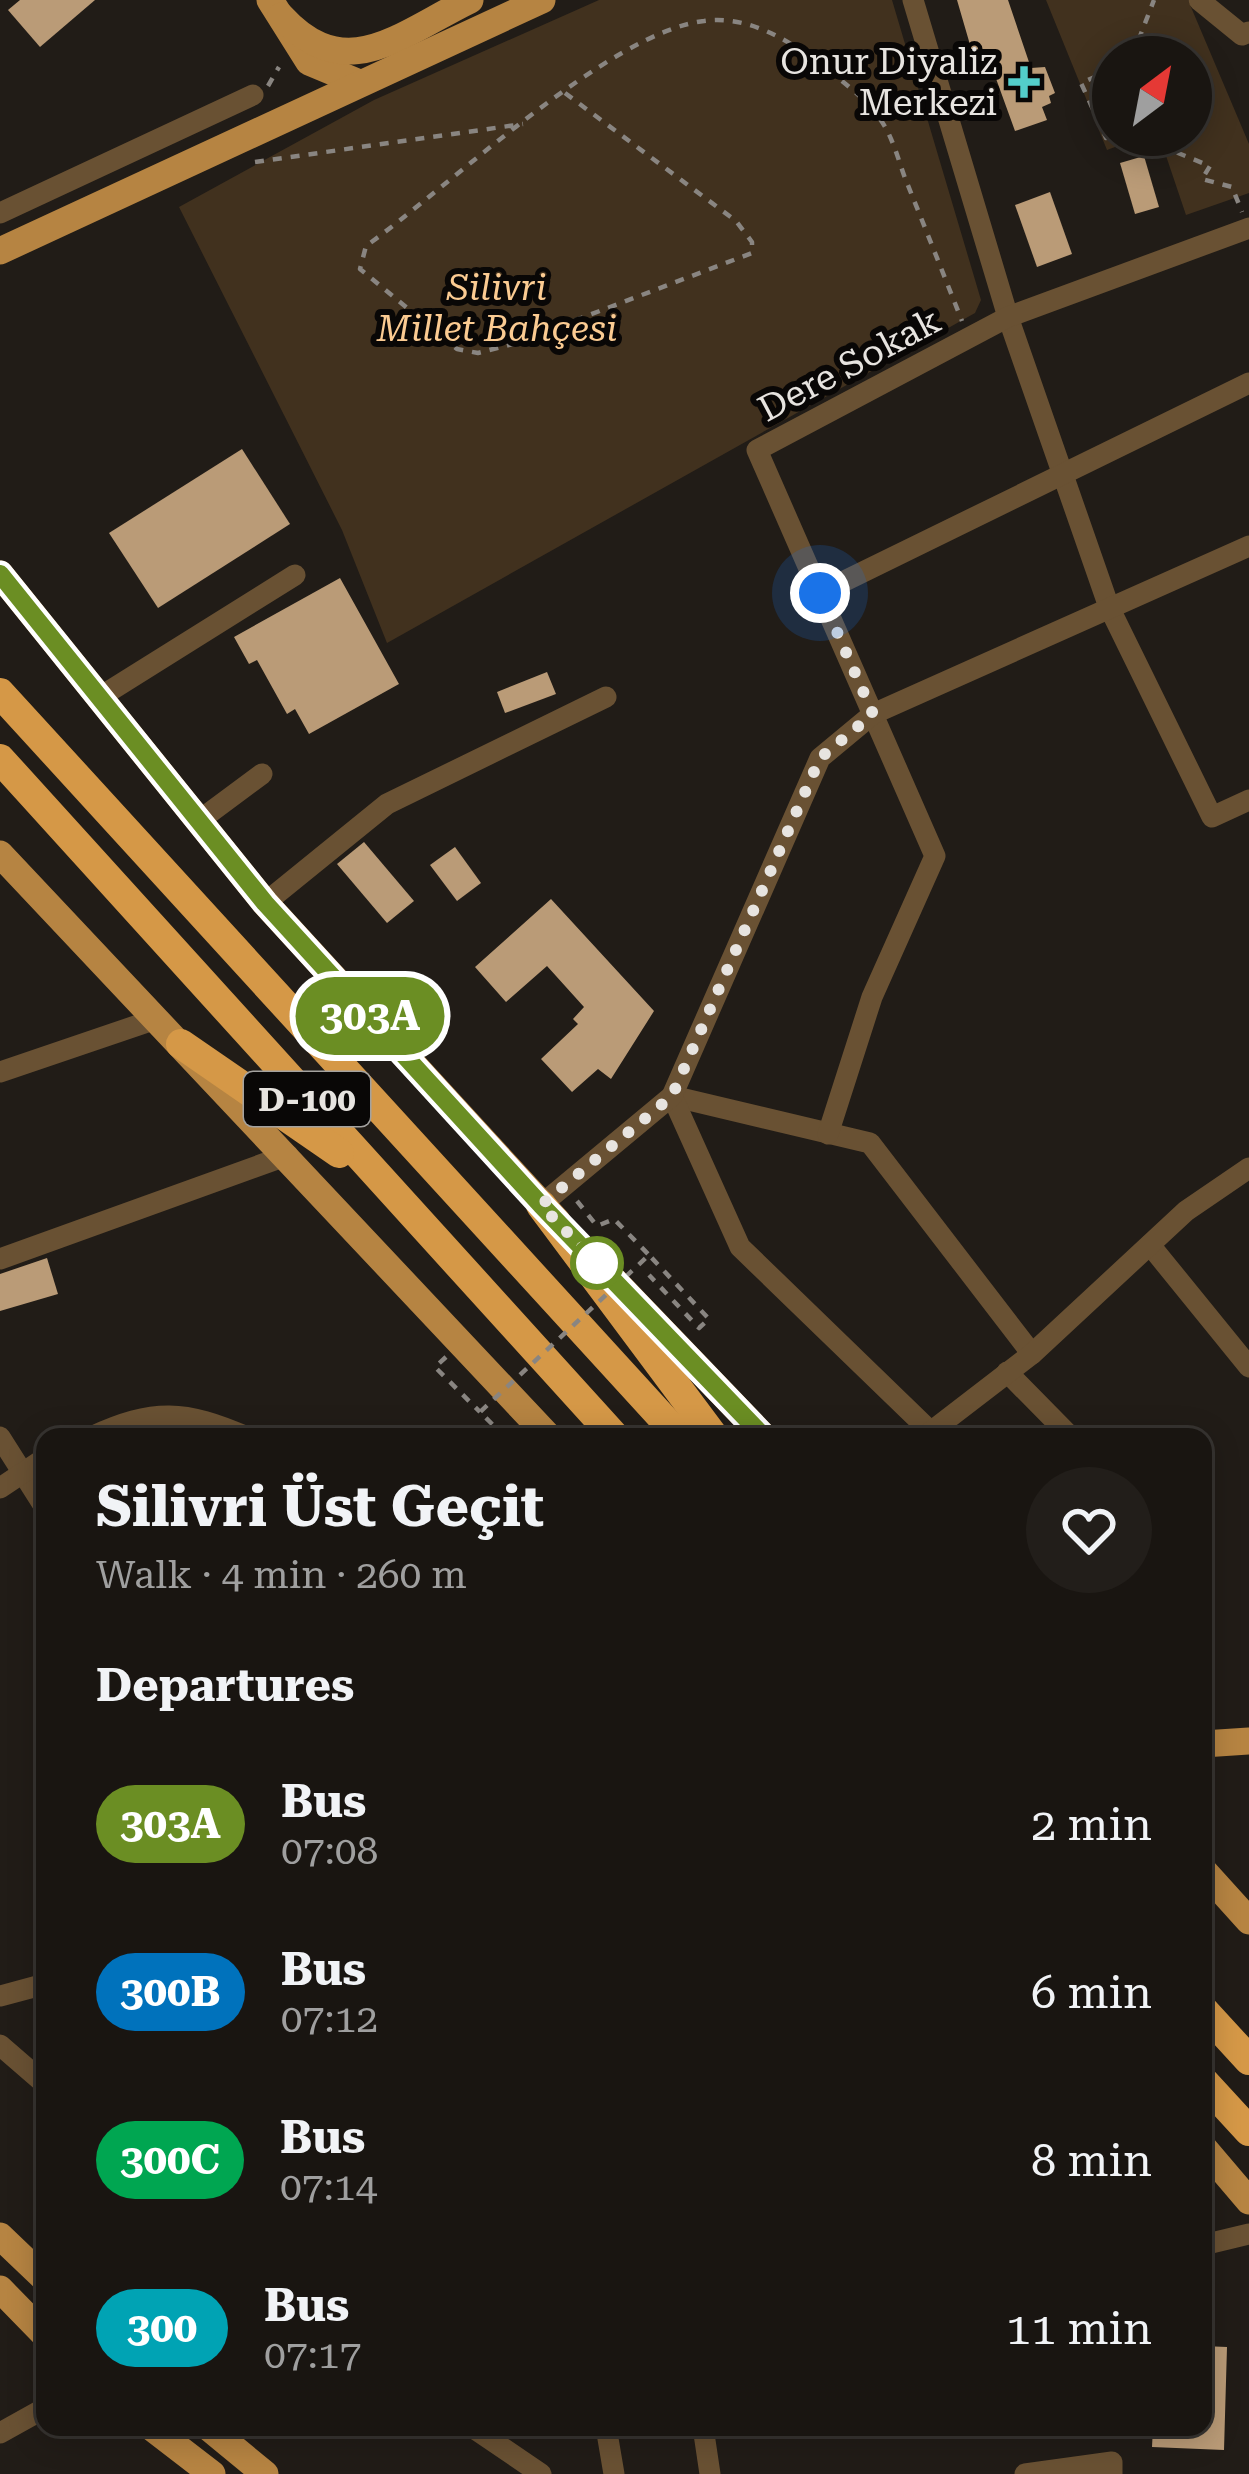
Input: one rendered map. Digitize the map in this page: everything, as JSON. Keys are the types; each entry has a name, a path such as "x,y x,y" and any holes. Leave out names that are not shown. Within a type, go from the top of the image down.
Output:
{"highway":[{"name":"D-100","path":"0,693 672,1428"},
{"name":"D-100","path":"0,760 607,1428"},
{"path":"181,1044 388,1189"},
{"path":"554,1196 708,1428"},
{"path":"1212,2020 1249,2060"},
{"path":"1212,2091 1249,2131"}],"main road":[{"path":"275,8 328,53 360,53 470,0"},
{"path":"0,251 542,0"},
{"path":"275,8 309,62 357,82"},
{"path":"0,574 265,903 554,1196 756,1428"},
{"path":"0,854 541,1428"},
{"path":"1212,1744 1249,1742"},
{"path":"1212,1880 1249,1921"},
{"path":"1212,2158 1249,2201"},
{"path":"0,2236 36,2270"},
{"path":"0,2289 36,2326"},
{"path":"163,2436 212,2474"},
{"path":"230,2436 266,2474"}],"street":[{"path":"913,0 1008,317 1109,607 1212,817 1249,800"},
{"path":"1199,0 1242,35 1249,32"},
{"path":"0,213 253,95"},
{"name":"Dere Sokak","path":"828,1134 872,997 934,856 758,450 1008,317 1249,228"},
{"path":"820,593 1249,383"},
{"path":"554,1196 672,1096 820,758 873,714 1249,545"},
{"path":"100,698 295,575"},
{"path":"265,903 387,804 606,697"},
{"path":"200,820 262,774"},
{"path":"0,1072 156,1019"},
{"path":"672,1096 871,1143 1032,1354"},
{"path":"672,1096 740,1247 920,1428"},
{"path":"0,1259 288,1155"},
{"path":"934,1428 1032,1354 1186,1210 1249,1168"},
{"path":"1150,1245 1249,1367"},
{"path":"1007,1372 1062,1428"},
{"path":"118,1428 155,1415 196,1415 226,1428"},
{"path":"0,1437 36,1494"},
{"path":"0,1488 36,1463"},
{"path":"0,1996 36,1986"},
{"path":"0,2045 36,2076"},
{"path":"1212,2244 1249,2234"},
{"path":"0,2433 36,2413"},
{"path":"485,2436 541,2474"},
{"path":"608,2436 614,2474"},
{"path":"704,2436 710,2474"},
{"path":"1025,2474 1112,2462 1112,2474"}],"path":[{"path":"1143,36 1154,0"},
{"path":"565,93 736,221 752,242 752,253 513,344 478,352 458,349 360,268 366,246 565,93 622,51 675,26 709,20 742,24 796,45 880,119 969,338"},
{"path":"1092,78 1081,83 1092,107"},
{"path":"243,164 525,124"},
{"path":"1187,156 1210,166 1202,178 1232,187 1249,228"},
{"path":"554,1196 597,1226 614,1219 709,1319 699,1328 649,1275"},
{"path":"480,1412 649,1255"},
{"path":"435,1367 496,1428"}],"green space":[{"name":"Silivri Millet Bahçesi","path":"599,0 892,0 981,300 975,313 387,643 342,530 179,207 374,100"},
{"path":"1046,0 1188,0 1203,36 1092,36 1092,113"},
{"path":"1212,57 1249,144 1249,193 1186,215 1166,156 1212,156"}],"building":[{"path":"20,0 95,0 40,47 8,10"},
{"path":"957,0 1008,0 1031,68 1045,67 1055,93 1049,96 1051,103 1042,107 1047,120 1015,131 986,51 973,55"},
{"path":"1144,156 1159,207 1135,214 1120,163"},
{"path":"1050,192 1072,254 1037,267 1015,205"},
{"path":"242,449 290,524 158,608 109,533"},
{"path":"340,578 399,684 309,734 295,709 287,714 257,660 249,664 234,637"},
{"path":"547,672 556,694 505,713 497,692"},
{"path":"364,842 414,901 387,923 337,864"},
{"path":"455,847 481,883 457,901 430,865"},
{"path":"551,899 654,1011 611,1079 598,1069 572,1092 541,1059 578,1024 573,1019 584,1007 547,966 506,1002 475,967"},
{"path":"47,1258 58,1294 0,1311 0,1274"},
{"path":"1212,2346 1227,2347 1224,2450 1152,2447 1153,2436 1212,2436"}],"bus line":[{"name":"303A","path":"0,574 265,903 541,1205 755,1428"}],"place":[{"name":"Onur Diyaliz Merkezi","path":"1024,82"}],"route":[{"path":"597,1263 541,1205 672,1096 820,758 873,714 820,593"}]}
